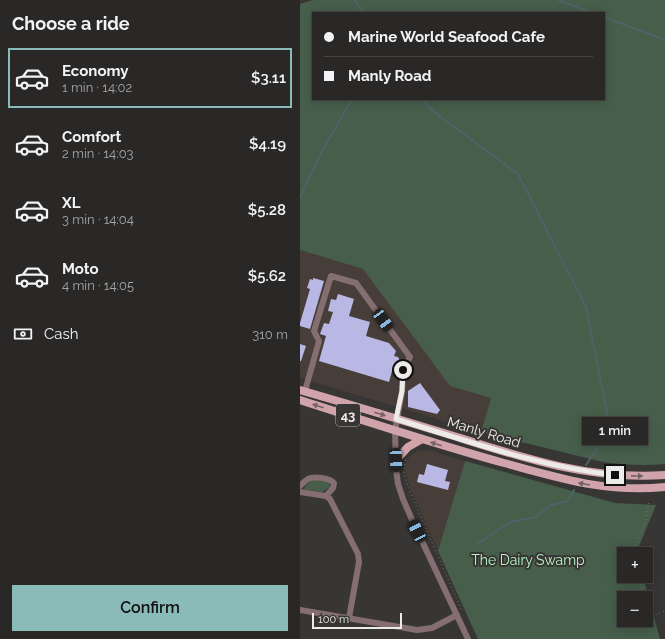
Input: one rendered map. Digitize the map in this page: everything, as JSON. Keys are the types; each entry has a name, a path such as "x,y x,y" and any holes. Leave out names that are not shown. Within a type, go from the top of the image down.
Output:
{"main road":[{"name":"Manly Road","path":"302,390 560,467 615,475 665,475"},
{"name":"Manly Road","path":"300,400 466,453 582,484 624,488 665,487"},
{"path":"396,460 408,447 422,439"}],"street":[{"path":"302,390 319,340 314,331 331,276 356,283 410,357 403,370 402,391 396,419 395,431 397,476 403,499 460,614 468,639"},
{"path":"300,486 312,478 332,480 334,483 334,488 326,496"},
{"path":"300,492 326,496 330,499 358,554 359,562 349,618"},
{"path":"300,610 417,630 432,628 460,614"}],"path":[{"path":"407,456 404,465 407,484 460,614"},
{"path":"635,547 636,541 646,520 649,500"},
{"path":"653,614 655,615 665,611"}],"shaded area":[{"path":"300,250 363,269 450,385 491,398 481,432 300,378"},
{"path":"428,450 465,461 438,551 409,485 405,466 409,457 418,451"}],"green space":[{"path":"313,0 665,0 665,464 634,465 603,462 481,432 491,398 450,386 363,269 300,250 300,4"},
{"name":"The Dairy Swamp","path":"465,461 615,503 656,505 639,547 617,547 617,583 645,583 647,591 617,591 617,627 653,627 653,613 660,639 478,639 438,551"},
{"path":"314,480 327,482 329,483 330,487 322,492 303,489 309,482"}],"building":[{"path":"313,278 324,281 310,329 300,326 300,323 310,289 307,288 310,279 313,280"},
{"path":"338,294 354,299 349,316 370,322 366,336 389,343 396,351 394,356 398,357 400,361 397,373 392,371 389,382 319,361 326,336 320,334 324,323 329,324 333,312 328,311 331,299 336,300"},
{"path":"300,344 306,346 301,361 300,361"},
{"path":"420,383 440,410 437,414 408,407 408,391"},
{"path":"427,464 448,470 445,481 450,482 448,490 417,482 419,474 424,475"}],"waterway":[{"path":"354,0 363,12"},
{"path":"558,0 590,12"},
{"path":"605,17 665,40"},
{"path":"300,198 321,153 351,100"},
{"path":"422,100 434,112 518,174 586,307 607,412 599,445 586,465"},
{"path":"477,544 510,522 536,517 551,505 568,501 574,490"}],"route":[{"path":"403,370 402,391 396,419 543,463 578,471 615,475"}]}
